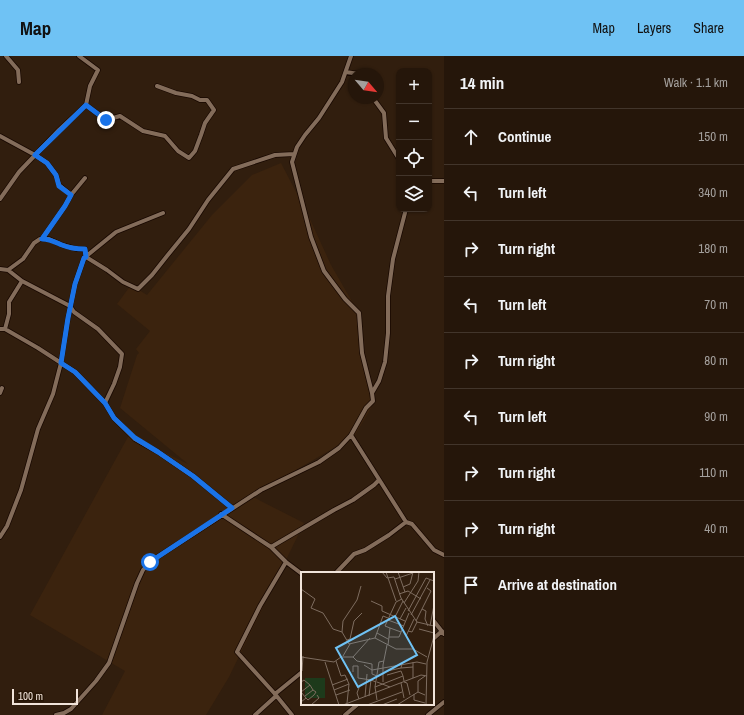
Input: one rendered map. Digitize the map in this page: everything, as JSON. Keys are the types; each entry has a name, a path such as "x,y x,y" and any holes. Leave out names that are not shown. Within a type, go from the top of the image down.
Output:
{"street":[{"path":"6,56 18,70 19,82"},
{"path":"0,199 19,172 86,105 90,86 98,70 79,56"},
{"path":"56,715 71,709 96,681 109,663 137,583 146,566 222,514 261,490 319,462 339,448 351,435 366,408 373,401 362,353 359,312 345,299 324,271 311,237 292,162 296,147 320,118 336,93 342,82 351,56"},
{"path":"86,105 106,120 120,116 143,131 165,136 178,151 188,158 195,151 205,123 214,110 207,100 200,100 192,96 176,93 157,86"},
{"path":"377,104 384,113 386,138 396,154"},
{"path":"0,136 47,163 56,175 59,186 71,195"},
{"path":"86,257 123,282 138,290 189,229 208,200 233,169 275,155 294,154"},
{"path":"42,239 71,195 85,178"},
{"path":"432,181 444,181"},
{"path":"372,393 379,381 385,362 388,333 388,296 393,259 405,212"},
{"path":"0,537 7,526 21,490 38,429 53,394 61,363 75,284 84,258 116,232 163,213"},
{"path":"8,270 23,259 34,243 40,239 49,239 62,245 77,249 85,249 86,257"},
{"path":"0,269 8,270 22,281 70,306 74,312 98,329 122,354 120,367 105,403"},
{"path":"5,329 9,314 9,302 22,281"},
{"path":"0,329 5,329 75,372 105,403 114,418 135,438 193,476 232,508"},
{"path":"0,393 2,388"},
{"path":"351,435 406,522 412,524 434,550 444,555"},
{"path":"271,548 353,500 379,480"},
{"path":"222,514 271,548 301,573"},
{"path":"337,572 354,554 365,550 406,522"},
{"path":"286,562 260,606 237,652 292,715"},
{"path":"434,621 443,633 434,639"},
{"path":"255,715 301,673"},
{"path":"428,715 444,702"},
{"path":"345,715 357,705"},
{"path":"433,711 436,715"}],"shaded area":[{"path":"281,163 309,217 331,265 358,312 359,348 374,397 371,408 355,435 251,496 304,523 229,677 206,715 102,715 125,671 30,615 129,435 188,464 120,408 137,355 139,353 136,349 150,331 117,304 131,285 147,295 212,215 252,175"}],"route":[{"path":"106,120 86,105 35,155 47,163 56,175 59,186 71,195 42,239 49,239 62,245 77,249 85,249 86,257 84,258 75,284 61,363 75,372 105,403 114,418 135,438 193,476 232,508 150,562"}]}
